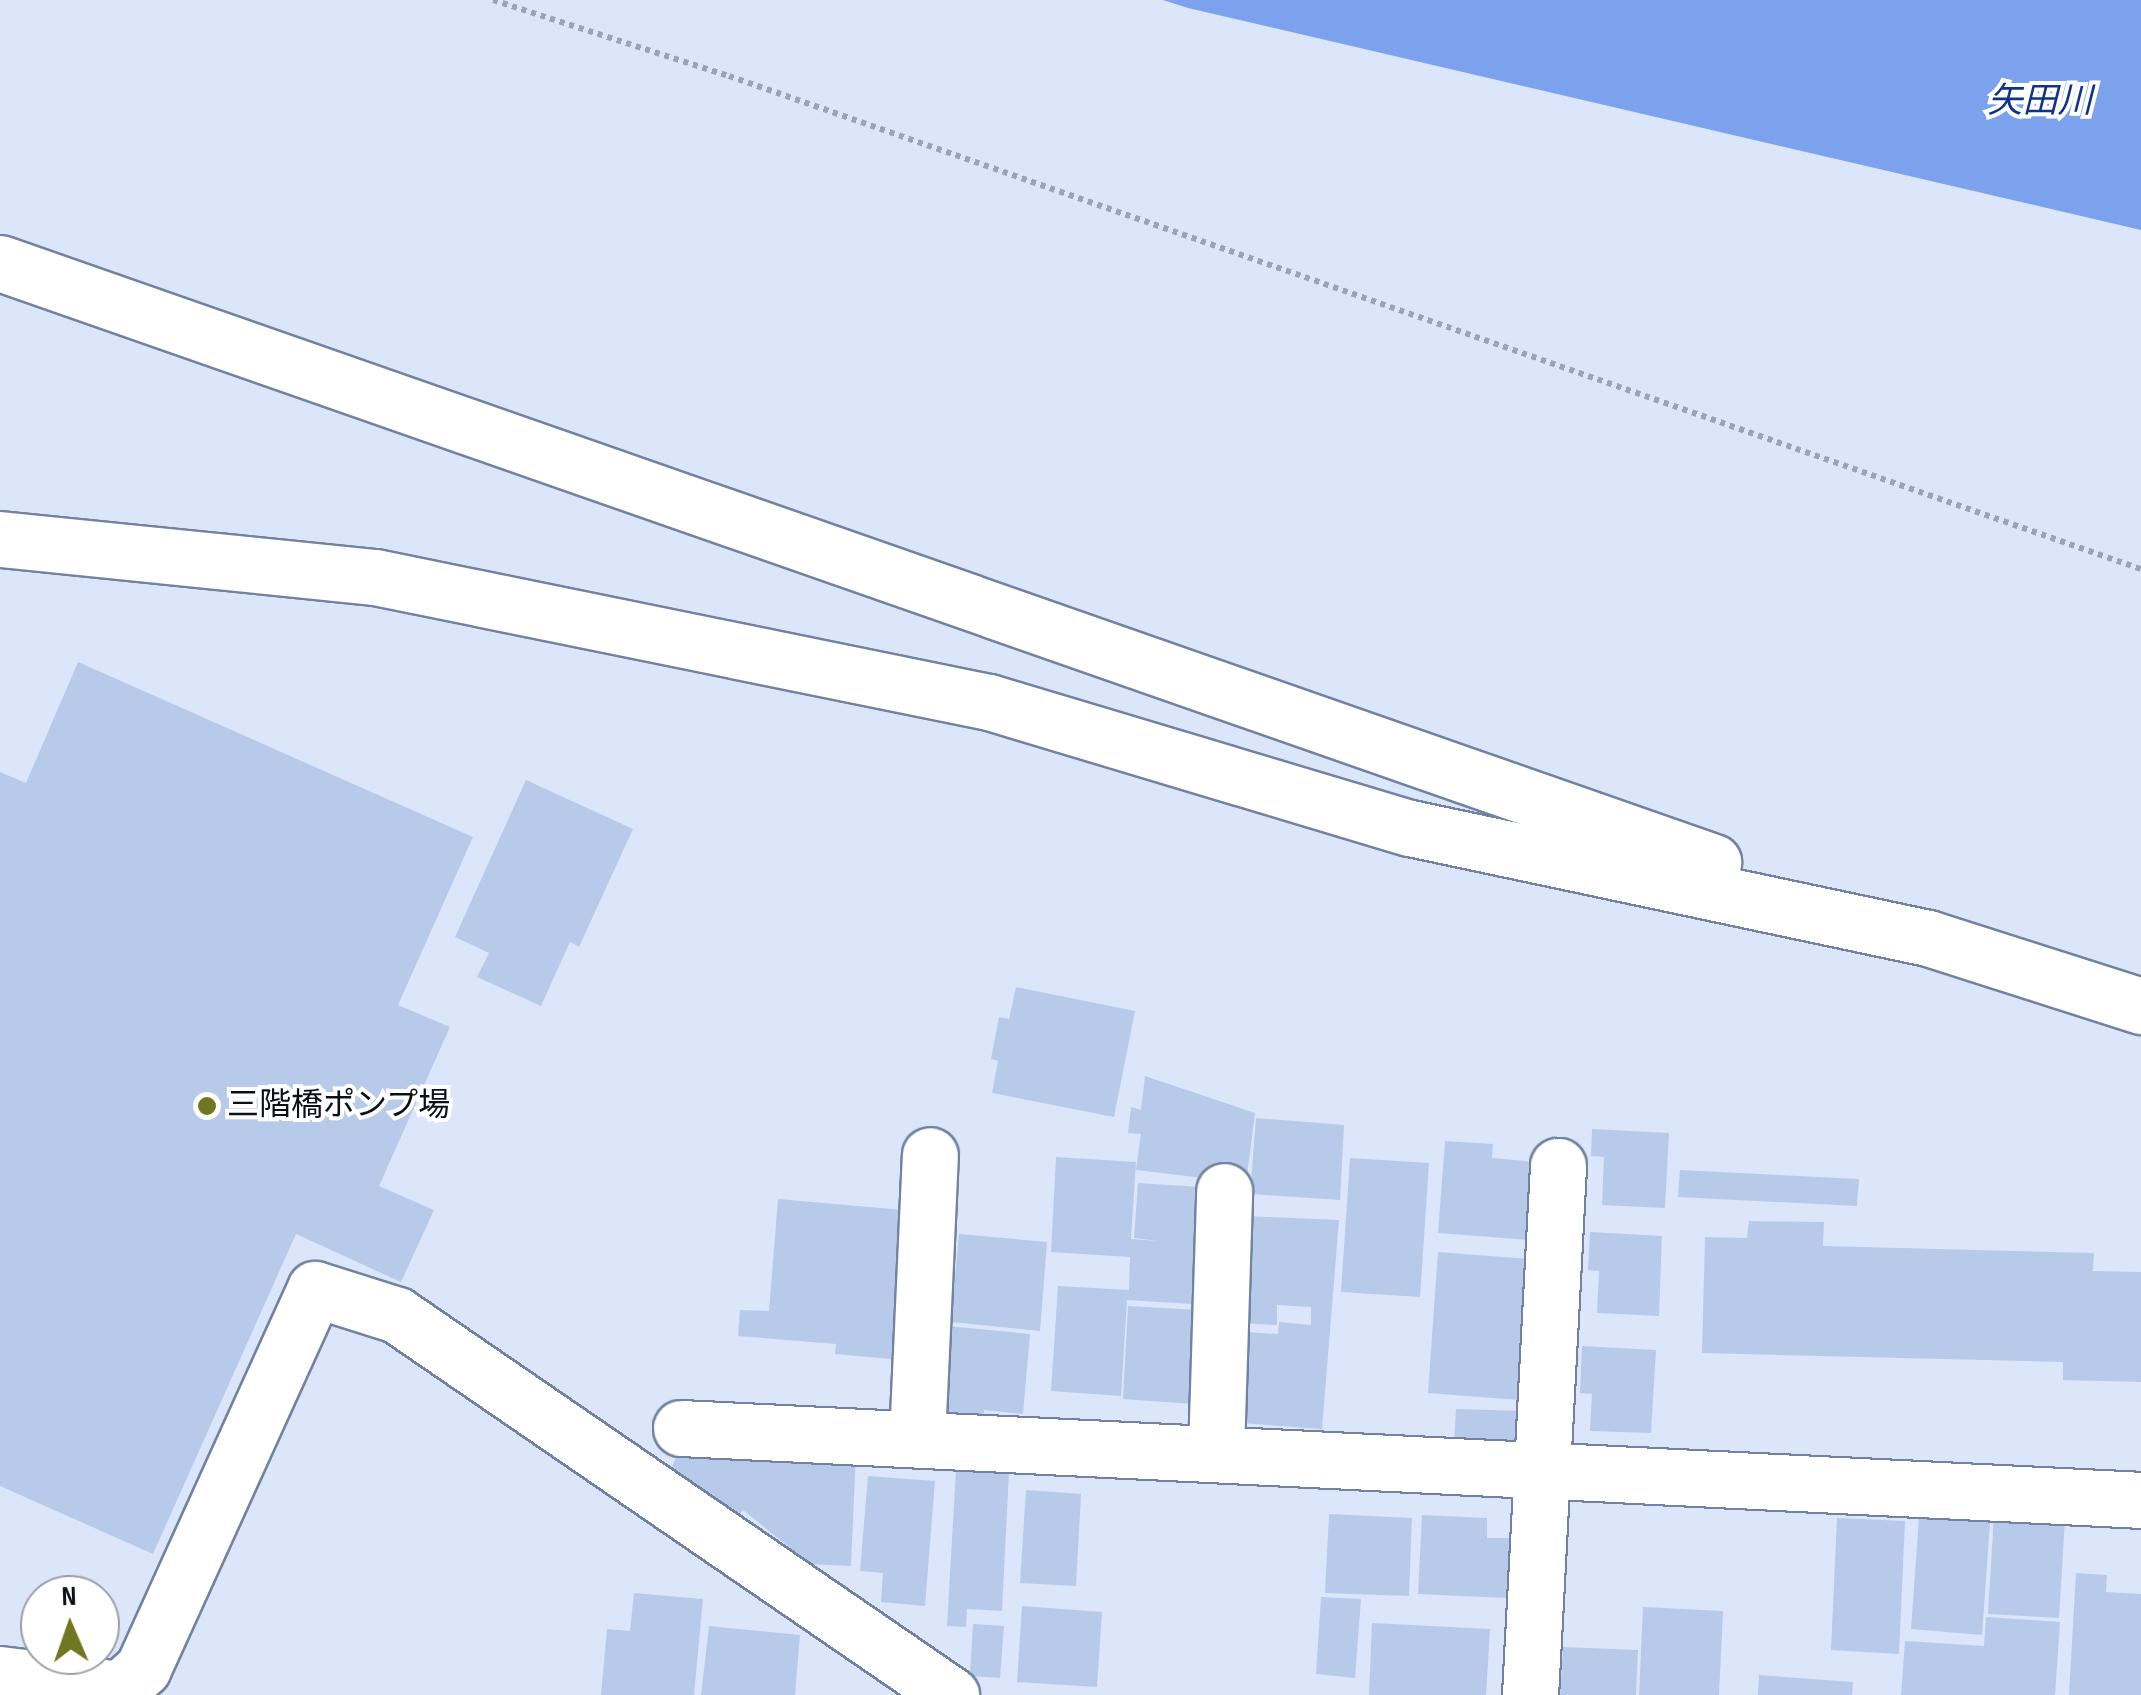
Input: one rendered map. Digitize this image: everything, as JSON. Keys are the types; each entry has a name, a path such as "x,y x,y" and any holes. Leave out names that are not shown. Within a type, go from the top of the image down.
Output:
{"street":[{"path":"0,263 1928,938 2141,1006"},
{"path":"0,539 375,577 970,698 1410,828 1928,938"},
{"path":"917,1439 930,1155"},
{"path":"1530,1695 1558,1166"},
{"path":"1216,1452 1224,1192"},
{"path":"0,1674 120,1690 143,1668 316,1289 398,1315 952,1695"},
{"path":"681,1428 2141,1500"}],"path":[{"path":"493,0 786,96 2141,569"}],"water":[{"name":"矢田川","path":"1163,0 2141,0 2141,230 1188,8"}],"building":[{"name":"三階橋ポンプ場","path":"78,662 473,837 398,1005 450,1027 379,1186 434,1210 401,1282 296,1234 153,1554 0,1486 0,772 26,783"},
{"path":"526,780 633,829 579,947 570,942 541,1006 477,977 489,953 455,937"},
{"path":"1016,987 1135,1011 1114,1117 992,1093 998,1061 991,1059 999,1017 1009,1019"},
{"path":"1145,1076 1255,1113 1246,1183 1136,1170 1141,1134 1128,1133 1131,1107 1141,1110"},
{"path":"1256,1118 1344,1125 1340,1200 1250,1194"},
{"path":"1592,1129 1669,1133 1665,1208 1602,1205 1604,1157 1591,1156"},
{"path":"1445,1141 1493,1144 1492,1158 1536,1162 1529,1240 1438,1233"},
{"path":"1056,1157 1136,1162 1131,1239 1159,1241 1134,1238 1138,1183 1216,1188 1208,1305 1127,1300 1121,1396 1051,1391 1058,1286 1129,1290 1130,1257 1051,1252"},
{"path":"1350,1158 1429,1163 1420,1297 1341,1292"},
{"path":"1680,1170 1859,1179 1857,1206 1678,1197"},
{"path":"778,1199 903,1210 891,1359 835,1354 836,1344 738,1336 740,1310 769,1311"},
{"path":"1244,1216 1339,1220 1322,1429 1241,1423 1246,1332 1278,1334 1279,1322 1311,1325 1311,1307 1277,1305 1277,1325 1238,1323"},
{"path":"1749,1221 1824,1222 1823,1246 2094,1253 2093,1271 2141,1272 2141,1382 2063,1380 2063,1362 1702,1353 1705,1237 1747,1238"},
{"path":"1590,1232 1662,1236 1659,1316 1597,1313 1599,1271 1588,1270"},
{"path":"959,1234 1047,1242 1040,1331 951,1322"},
{"path":"1438,1252 1530,1259 1519,1400 1428,1393"},
{"path":"1128,1306 1199,1310 1193,1404 1123,1399"},
{"path":"947,1326 1030,1334 1023,1414 984,1410 983,1420 940,1418"},
{"path":"1582,1346 1656,1350 1651,1433 1590,1431 1592,1394 1580,1393"},
{"path":"1456,1409 1527,1411 1526,1449 1454,1445"},
{"path":"682,1442 856,1452 851,1566 810,1564 743,1510 733,1523 669,1475"},
{"path":"956,1470 1009,1472 1002,1611 967,1609 966,1627 947,1626"},
{"path":"868,1476 935,1481 925,1606 881,1602 883,1573 860,1571"},
{"path":"1026,1490 1081,1494 1076,1586 1020,1583"},
{"path":"1329,1514 1412,1518 1409,1596 1325,1593"},
{"path":"1422,1515 1487,1518 1487,1538 1510,1538 1506,1598 1418,1594"},
{"path":"1994,1515 2065,1519 2059,1618 1988,1614"},
{"path":"1919,1517 1990,1522 1982,1635 1911,1629"},
{"path":"1837,1518 1905,1521 1899,1654 1831,1650"},
{"path":"2076,1573 2107,1575 2106,1592 2141,1594 2141,1695 2069,1695"},
{"path":"634,1593 703,1599 694,1695 601,1695 607,1629 630,1631"},
{"path":"1321,1597 1361,1599 1355,1678 1316,1674"},
{"path":"1022,1606 1102,1612 1097,1687 1017,1682"},
{"path":"1643,1607 1723,1611 1719,1695 1639,1695"},
{"path":"1986,1617 2060,1622 2055,1695 1901,1695 1905,1641 1984,1646"},
{"path":"1372,1623 1490,1629 1486,1695 1369,1695"},
{"path":"973,1624 1004,1626 1000,1678 970,1676"},
{"path":"709,1626 800,1635 795,1695 701,1695"},
{"path":"1563,1647 1638,1650 1636,1695 1560,1695"},
{"path":"1759,1675 1853,1682 1852,1695 1758,1695"}],"place":[{"name":"三階橋ポンプ場","path":"207,1106"}]}
